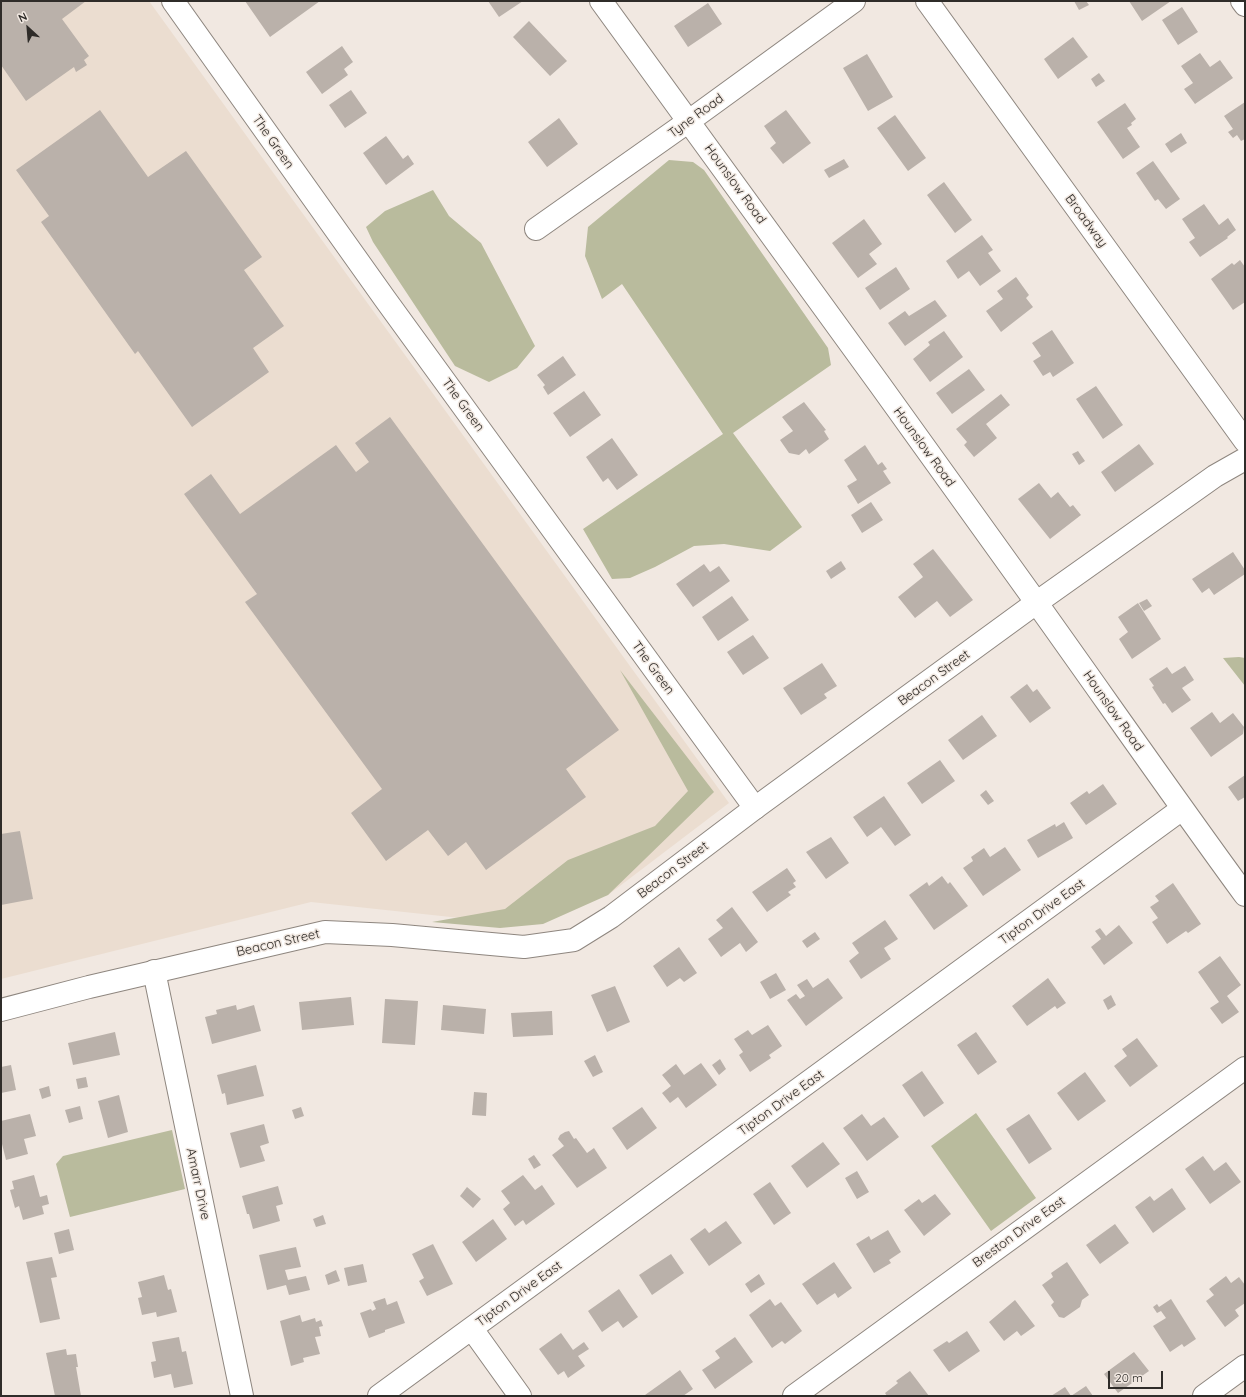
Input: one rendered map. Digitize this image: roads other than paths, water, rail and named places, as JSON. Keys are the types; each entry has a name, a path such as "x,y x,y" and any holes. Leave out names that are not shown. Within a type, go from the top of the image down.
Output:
{"street":[{"name":"The Green","path":"173,1 385,299 754,808"},
{"name":"Hounslow Road","path":"601,1 689,121 1245,895"},
{"name":"Tyne Road","path":"536,229 689,121 854,1"},
{"name":"Broadway","path":"927,1 1245,441"},
{"path":"1242,1 1245,5"},
{"name":"Beacon Street","path":"1,1010 154,971 325,932 392,935 524,947 574,940 611,917 754,808 1036,603 1215,476 1245,459"},
{"name":"Tipton Drive East","path":"379,1396 1182,809"},
{"name":"Amarr Drive","path":"154,971 242,1396"},
{"name":"Breston Drive East","path":"794,1396 1245,1068"},
{"path":"472,1329 520,1396"},
{"path":"1204,1396 1245,1366"}]}
